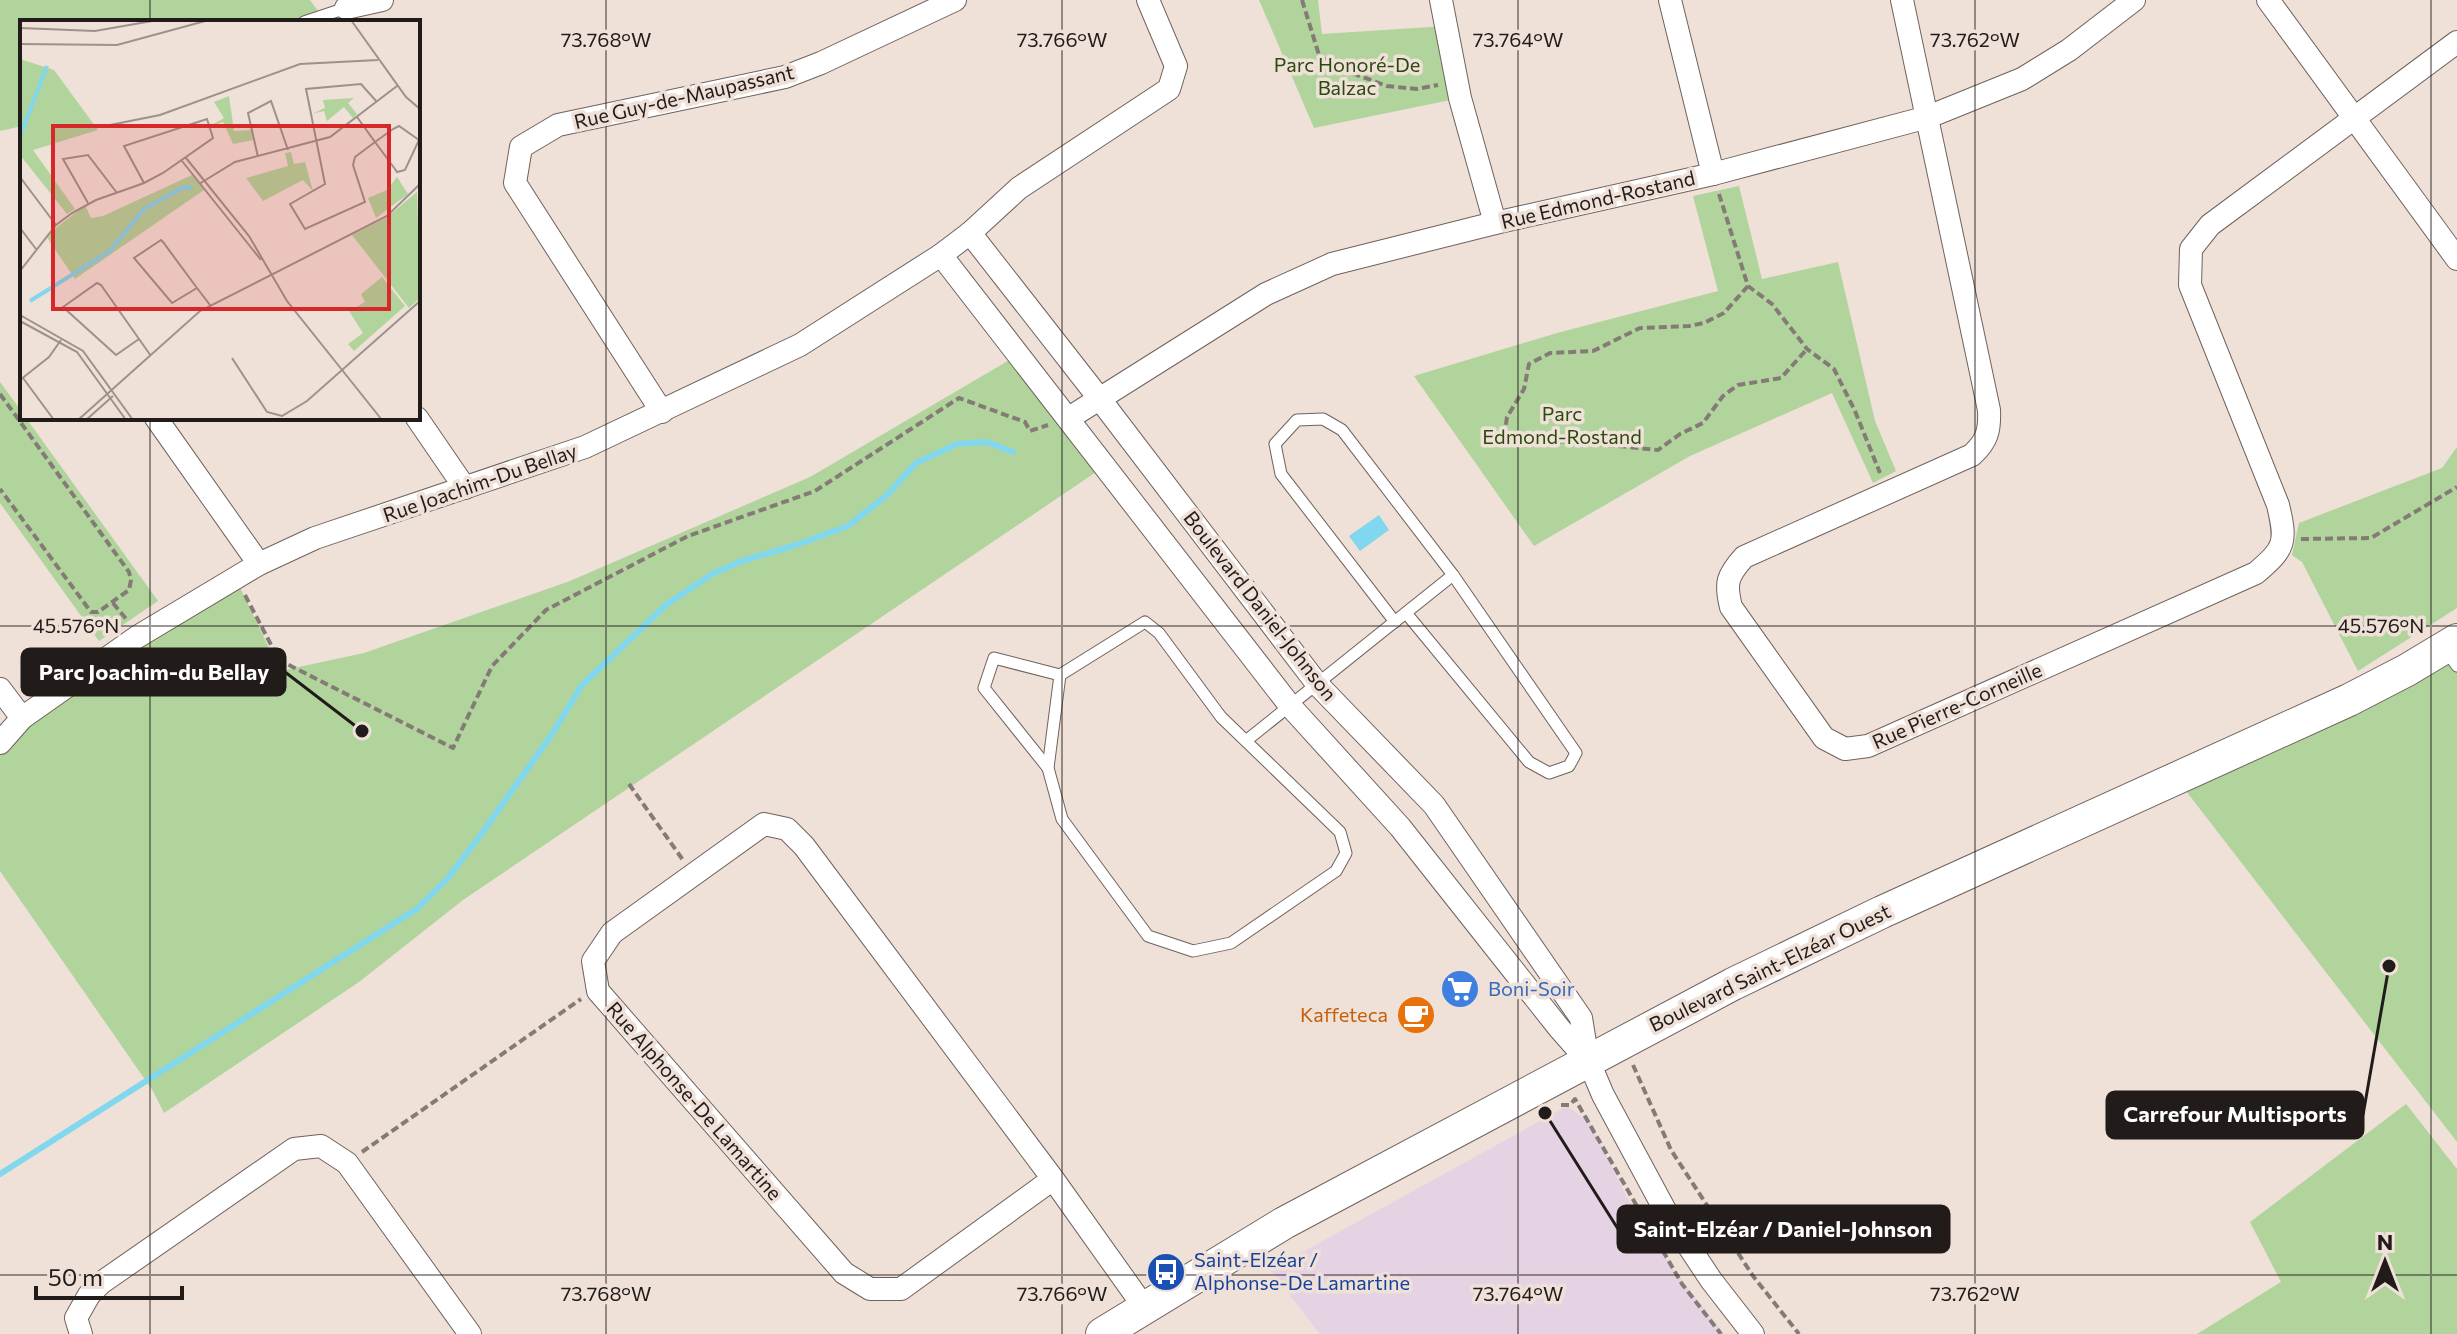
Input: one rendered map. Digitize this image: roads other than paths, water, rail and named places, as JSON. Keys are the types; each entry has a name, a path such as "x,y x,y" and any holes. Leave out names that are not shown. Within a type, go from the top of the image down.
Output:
{"street":[{"path":"345,5 382,0"},
{"name":"Rue Guy-de-Maupassant","path":"662,412 515,183 521,147 558,125 785,77 955,0"},
{"path":"970,233 1019,188 1169,89 1176,66 1148,0"},
{"path":"1441,0 1456,81 1495,223"},
{"path":"1670,0 1713,174"},
{"name":"Rue Pierre-Corneille","path":"1902,0 1989,410 1990,426 1985,443 1972,455 1744,557 1731,571 1726,589 1731,607 1824,738 1845,749 1868,746 2256,573 2276,556 2284,540 2278,505 2190,285 2191,249 2210,225 2353,118"},
{"name":"Rue Edmond-Rostand","path":"1069,418 1266,294 1332,264 1495,223 1713,174 1928,117 2022,79 2069,50 2134,0"},
{"path":"2268,0 2457,259"},
{"path":"2353,118 2457,42"},
{"name":"Rue Joachim-Du Bellay","path":"0,743 22,718 149,629 259,564 315,538 585,447 662,412 800,345 941,255 970,233"},
{"name":"Boulevard Daniel-Johnson","path":"970,233 1318,685 1434,805 1581,1018 1589,1062 1603,1095 1666,1212 1711,1280 1753,1334"},
{"name":"Boulevard Daniel-Johnson","path":"941,255 1291,707 1400,827 1589,1062"},
{"path":"157,420 259,564"},
{"path":"418,420 465,488"},
{"name":"Boulevard Saint-Elzéar Ouest","path":"1102,1334 1284,1223 1810,945 2453,651"},
{"path":"0,689 22,718"},
{"name":"Rue Alphonse-De Lamartine","path":"1053,1179 901,1289 870,1289 844,1273 596,989 593,961 612,933 764,824 787,829 804,846 1053,1179 1144,1307"},
{"path":"81,1334 76,1318 89,1295 101,1283 294,1149 321,1146 347,1163 470,1334"}],"lane":[{"path":"309,20 345,5"},
{"path":"1395,622 1281,474 1275,444 1297,420 1323,419 1342,430 1453,575 1576,753 1569,766 1549,773 1529,762 1406,613"},
{"path":"1247,740 1453,575"},
{"path":"1048,768 984,688 994,658 1060,675 1145,622 1159,633 1221,717 1340,832 1346,853 1336,871 1231,943 1193,951 1148,936 1062,819 1048,768 1060,675"}],"water":[{"path":"1379,515 1389,530 1360,551 1349,536"}],"waterway":[{"path":"0,1174 418,908 448,878 485,829 552,734 582,685 667,604 714,573 848,526 887,495 916,463 957,444 987,442 1013,452"}],"place":[{"name":"Parc Joachim-du Bellay","path":"362,731"},
{"name":"Carrefour Multisports","path":"2389,966"},
{"name":"Boni-Soir","path":"1460,989"},
{"name":"Kaffeteca","path":"1416,1015"},
{"name":"Saint-Elzéar / Daniel-Johnson","path":"1545,1113"},
{"name":"Saint-Elzéar / Alphonse-De Lamartine","path":"1166,1272"}],"park label":[{"name":"Parc Honoré-De Balzac","path":"1347,76"},
{"name":"Parc Edmond-Rostand","path":"1562,426"}]}
